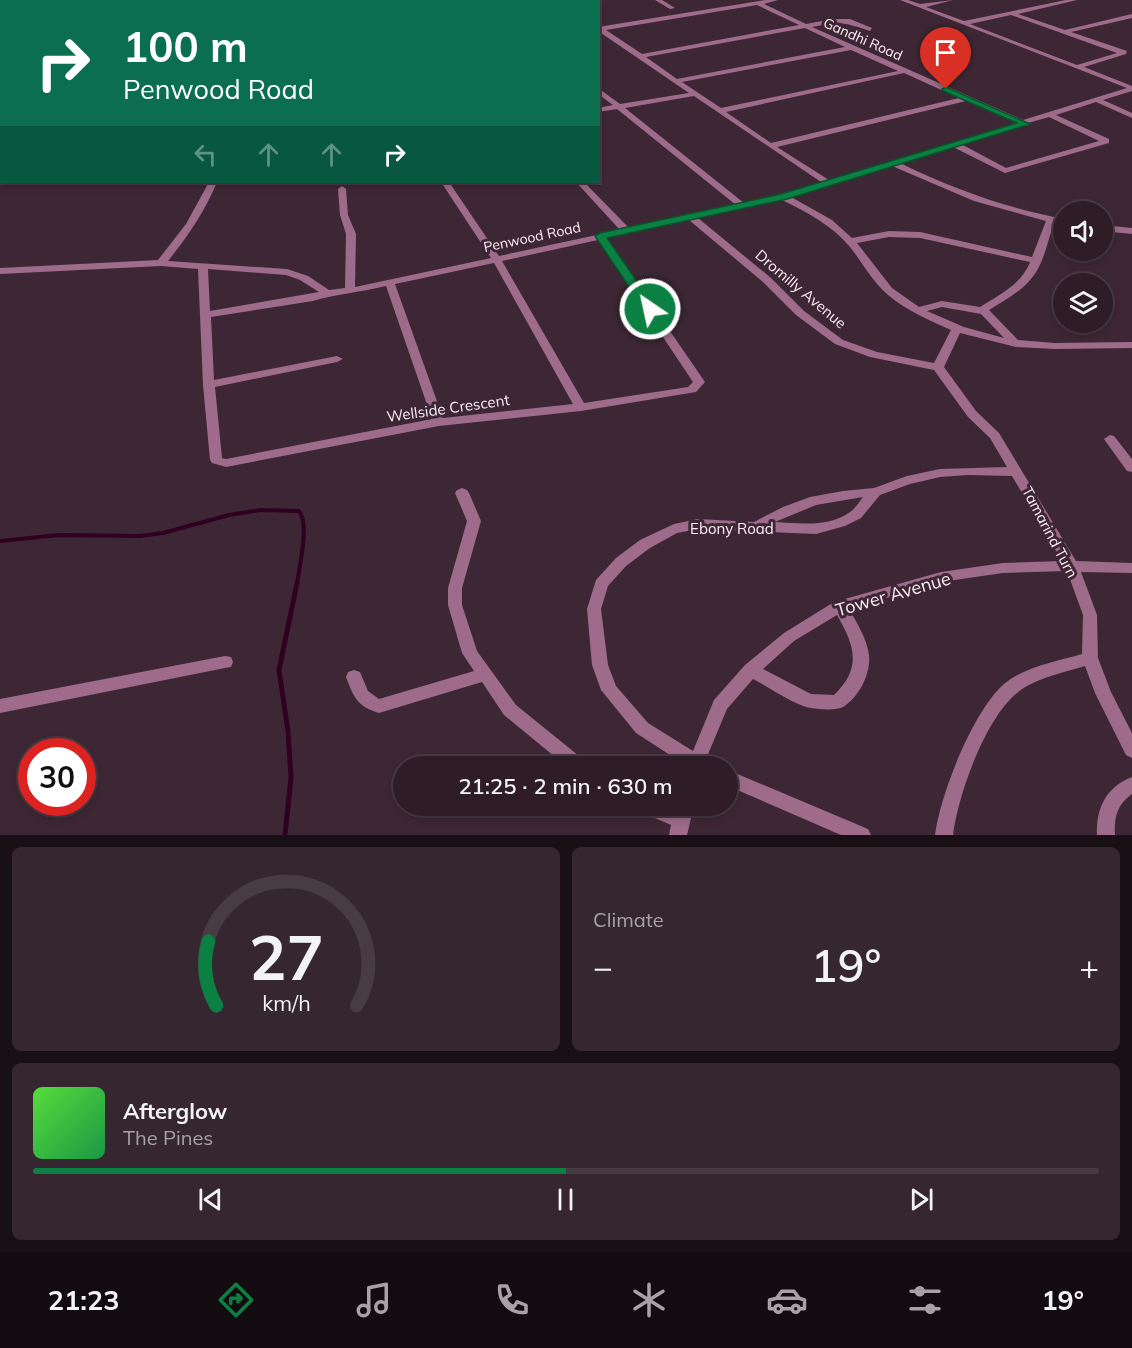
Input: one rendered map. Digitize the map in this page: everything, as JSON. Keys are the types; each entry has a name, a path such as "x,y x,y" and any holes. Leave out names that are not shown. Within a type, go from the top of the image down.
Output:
{"street":[{"path":"658,0 672,8"},
{"path":"600,29 775,0"},
{"path":"903,0 1132,89"},
{"path":"920,6 950,0"},
{"path":"964,23 1074,0"},
{"name":"Gandhi Road","path":"758,3 852,48 1025,124"},
{"path":"1011,13 1128,52"},
{"path":"1064,32 1132,16"},
{"path":"642,57 840,20 858,23 870,29"},
{"path":"600,29 770,146 828,183"},
{"path":"676,81 852,48"},
{"path":"1077,67 1128,52"},
{"path":"719,111 905,71"},
{"name":"Penwood Road","path":"205,315 390,284 496,258 783,197 1025,124 1132,89"},
{"path":"600,92 743,206"},
{"path":"600,110 695,94"},
{"path":"770,146 967,98"},
{"path":"1097,100 1132,116"},
{"path":"956,145 1005,171 1106,141 1050,115"},
{"path":"895,164 995,207 1051,220 1031,273 1020,285 984,307 984,311"},
{"path":"161,263 187,232 213,183"},
{"path":"446,183 496,258 581,407"},
{"path":"581,183 627,231"},
{"path":"342,189 344,215 351,234 350,291"},
{"path":"783,197 816,214 850,241 887,290 919,310 957,329 975,336 1038,347 1132,345"},
{"name":"Dromilly Avenue","path":"692,218 767,280 800,313 839,342 874,355 938,367"},
{"path":"1113,229 1132,231"},
{"path":"850,241 889,234 920,235 1037,261"},
{"name":"Wellside Crescent","path":"203,267 209,385 216,460 220,463 439,422 581,407 692,390 697,387 699,382 600,236"},
{"path":"0,271 161,263 287,272 304,278 327,293"},
{"path":"390,284 439,422"},
{"path":"919,310 942,304 984,311 1016,344"},
{"path":"938,367 957,329"},
{"path":"209,385 337,359"},
{"name":"Tamarind Turn","path":"938,367 972,414 995,436 1072,566 1090,615 1090,658 1103,693 1132,750"},
{"path":"1110,439 1132,468"},
{"name":"Ebony Road","path":"683,756 642,728 609,690 600,665 594,609 601,584 621,562 645,544 674,530 698,524 816,529 840,523 856,515 875,492 907,480 940,473 1018,472"},
{"path":"759,525 800,504 821,497 875,492"},
{"path":"462,493 474,521 455,588 455,605 470,653 510,710 566,756"},
{"name":"Tower Avenue","path":"701,756 720,705 751,670 789,637 838,606 941,577 1003,568 1072,566 1132,568"},
{"path":"751,670 809,701 837,702 850,692 860,676 862,655 854,630 838,606"},
{"path":"944,835 960,773 984,725 1010,689 1050,670 1090,658"},
{"path":"0,706 225,662"},
{"path":"354,677 361,696 368,704 379,706 484,675"},
{"path":"738,782 862,835"},
{"path":"1106,835 1104,820 1111,802 1124,788 1132,785"}],"waterway":[{"path":"0,541 59,535 140,536 163,533 229,515 261,510 299,511 304,526 304,535 297,584"},
{"path":"285,835 291,777 288,731 279,670 297,583"}],"route":[{"path":"650,309 600,236 783,197 1025,124 946,89"}]}
